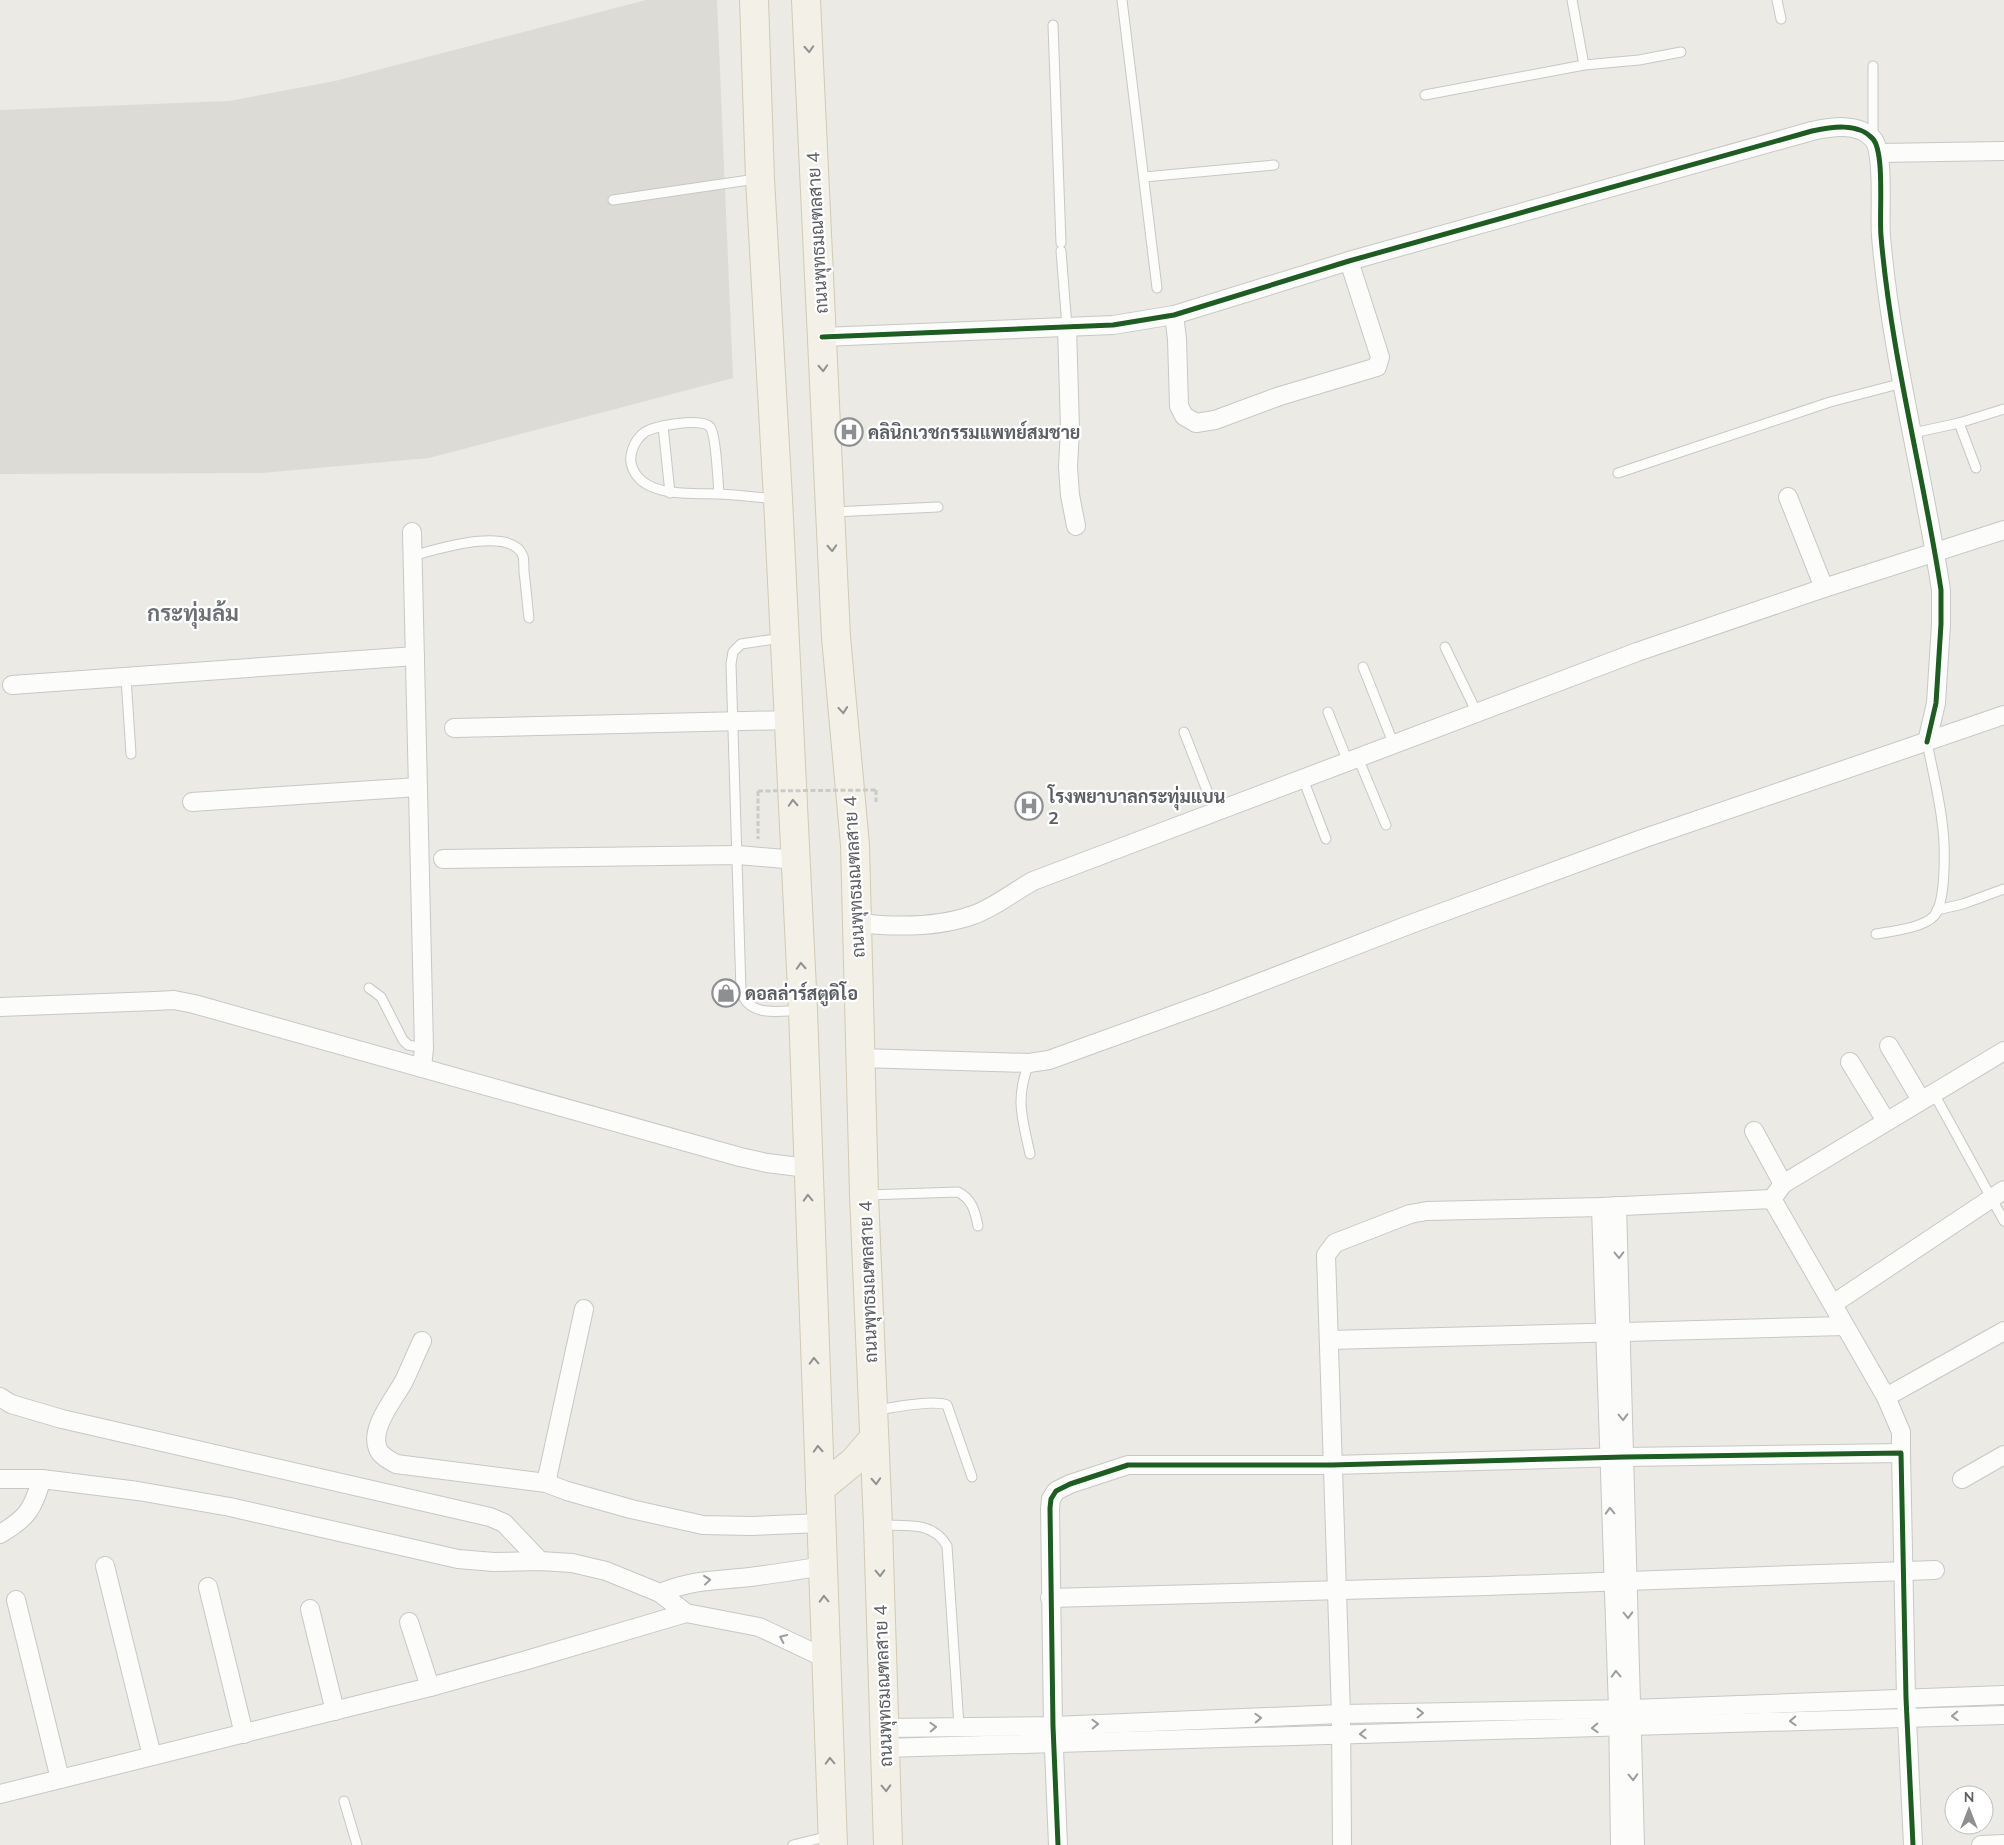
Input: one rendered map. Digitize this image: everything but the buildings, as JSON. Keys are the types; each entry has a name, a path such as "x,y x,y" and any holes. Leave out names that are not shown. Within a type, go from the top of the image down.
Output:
{"main road":[{"path":"754,0 760,178 803,1010 807,1168 833,1840"},
{"name":"ถนนพุทธมณฑลสาย 4","path":"806,0 836,637 856,845 864,1195 878,1525 888,1845"},
{"path":"820,1489 854,1461 874,1438"}],"street":[{"path":"822,337 1113,325 1174,315 1349,261 1812,130 1844,127 1858,130 1876,146 2004,151"},
{"path":"1876,146 1881,235 1893,327 1935,552 1940,590 1940,634 1936,703 1927,742"},
{"path":"1174,315 1177,339 1179,406 1184,416 1196,423 1215,420 1280,396 1377,366 1380,357 1349,261"},
{"path":"1067,327 1070,429 1068,467 1070,494 1076,526"},
{"path":"1788,497 1824,588"},
{"path":"858,922 878,925 926,924 973,915 992,906 1033,881 1215,810 1394,745 1637,652 1824,588 2004,530"},
{"path":"412,532 424,1048 422,1068"},
{"path":"12,685 415,656"},
{"path":"860,1058 1029,1063 1049,1060 1212,1001 1411,924 1642,839 2004,715"},
{"path":"454,728 789,720"},
{"path":"192,802 418,787"},
{"path":"443,859 738,855 796,860"},
{"path":"0,1007 174,1000 740,1157 767,1163 807,1168"},
{"path":"1889,1046 1927,1096"},
{"path":"1772,1199 1783,1184 1886,1120 2004,1051"},
{"path":"1850,1062 1886,1120"},
{"path":"1754,1131 1783,1184"},
{"path":"1833,1304 1997,1194"},
{"path":"1342,1845 1341,1714 1326,1255 1335,1243 1410,1214 1427,1211 1609,1207 1772,1199"},
{"path":"1772,1199 1886,1397 1901,1432 1906,1698 1913,1845"},
{"path":"1609,1207 1624,1709 1635,1845"},
{"path":"546,1483 561,1406 584,1310"},
{"path":"1329,1340 1844,1326"},
{"path":"1886,1397 2004,1332"},
{"path":"422,1341 403,1382 380,1423 377,1436 378,1448 384,1457 396,1464 546,1483 567,1492 703,1525 752,1526 821,1523"},
{"path":"0,1397 11,1404 62,1419 490,1517 504,1524 540,1561"},
{"path":"1058,1845 1053,1726 1050,1508 1051,1499 1056,1491 1070,1484 1128,1465 1332,1465 1901,1453"},
{"path":"1962,1479 2004,1455"},
{"path":"0,1479 42,1479 138,1491 230,1506 458,1559 494,1562 540,1561 572,1563 606,1571 660,1594 686,1613 759,1627 827,1659"},
{"path":"0,1534 20,1523 28,1514 42,1479"},
{"path":"105,1566 152,1756"},
{"path":"660,1594 680,1585 703,1580 750,1577 823,1566"},
{"path":"1050,1598 1487,1586 1935,1570"},
{"path":"208,1586 244,1734"},
{"path":"16,1600 60,1779"},
{"path":"310,1608 334,1711"},
{"path":"0,1794 430,1687 686,1613"},
{"path":"409,1622 430,1687"},
{"path":"885,1738 958,1726 1053,1726 1341,1714 1624,1709 2004,1695"},
{"path":"885,1738 1055,1744 2004,1715"},
{"path":"1620,1845 1625,1727"},
{"path":"1981,1845 2004,1844"}],"lane":[{"path":"1122,0 1157,288"},
{"path":"1572,0 1584,65"},
{"path":"1777,0 1781,19"},
{"path":"1053,25 1061,247 1067,327"},
{"path":"1424,95 1584,65 1639,60 1681,52"},
{"path":"1873,66 1876,146"},
{"path":"1144,177 1274,165"},
{"path":"613,200 760,178"},
{"path":"1618,473 1830,402 1903,384"},
{"path":"1913,433 1959,423 2004,408"},
{"path":"719,494 712,428 706,423 697,422 663,426 646,431 638,438 633,448 632,468 640,480 670,493 719,494 778,499"},
{"path":"1959,423 1976,468"},
{"path":"663,426 670,493"},
{"path":"830,512 938,507"},
{"path":"412,556 452,546 489,540 504,541 515,546 523,556 529,618"},
{"path":"785,638 741,644 733,652 731,664 741,991 744,1001 752,1007 765,1011 803,1010"},
{"path":"1445,647 1477,713"},
{"path":"1364,667 1394,745"},
{"path":"126,678 130,754"},
{"path":"1328,712 1386,825"},
{"path":"1184,732 1215,810"},
{"path":"1876,934 1926,922 1938,910 1944,888 1943,823 1927,742"},
{"path":"1303,779 1326,839"},
{"path":"1938,910 1963,904 2004,889"},
{"path":"369,988 381,997 403,1040 408,1045 424,1048"},
{"path":"1029,1063 1022,1081 1020,1110 1030,1154"},
{"path":"1927,1096 1997,1194 2004,1221"},
{"path":"864,1195 958,1192 966,1196 975,1210 978,1226"},
{"path":"873,1411 930,1403 946,1405 972,1477"},
{"path":"878,1525 921,1527 934,1530 948,1546 958,1726"},
{"path":"344,1802 357,1845"},
{"path":"793,1845 833,1840"}],"path":[{"path":"758,858 758,791 876,790"}],"shaded area":[{"path":"646,0 717,0 733,378 429,458 262,473 0,474 0,110 229,101 335,81"}],"cycle path":[{"path":"822,337 1113,325 1174,315 1349,261 1812,131 1836,127 1860,130 1873,139 1877,146 1879,157 1881,236 1892,325 1941,590 1941,624 1936,703 1927,742"},
{"path":"1058,1845 1053,1726 1050,1508 1051,1499 1056,1491 1070,1484 1128,1465 1332,1465 1624,1457 1901,1453 1906,1698 1913,1845"}],"place":[{"name":"คลินิกเวชกรรมแพทย์สมชาย","path":"849,432"},
{"name":"โรงพยาบาลกระทุ่มแบน 2","path":"1029,806"},
{"name":"ดอลล่าร์สตูดิโอ","path":"726,993"}],"district":[{"name":"กระทุ่มล้ม","path":"193,613"}]}
